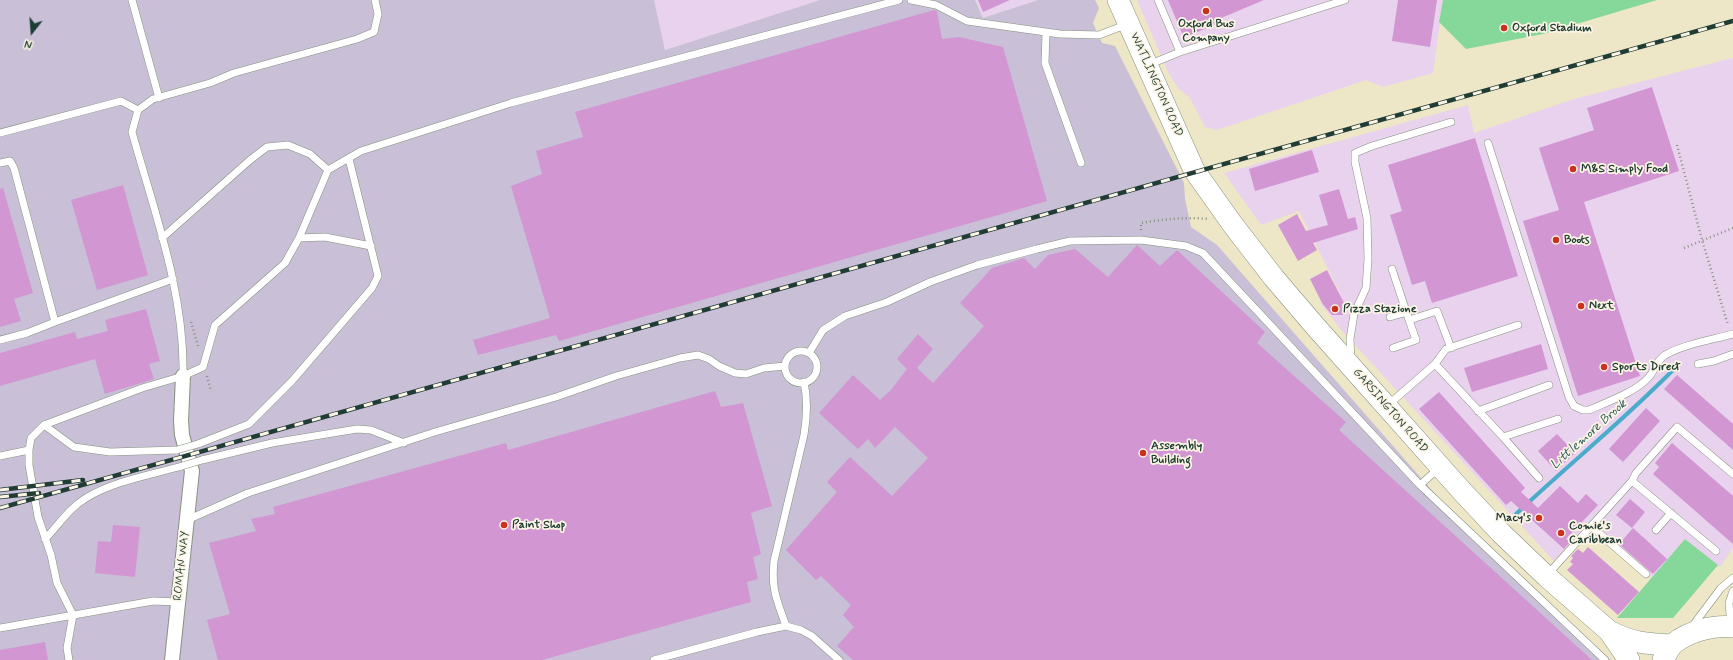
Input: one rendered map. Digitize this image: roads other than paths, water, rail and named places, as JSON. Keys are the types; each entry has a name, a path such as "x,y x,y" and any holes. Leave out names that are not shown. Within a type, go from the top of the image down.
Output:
{"main road":[{"name":"WATLINGTON ROAD","path":"1118,0 1194,170"},
{"name":"GARSINGTON ROAD","path":"1194,170 1232,225 1274,278 1386,407 1428,478 1501,533 1546,576 1609,631"},
{"path":"1609,631 1627,640 1644,644 1673,647 1706,628 1732,626"},
{"path":"1609,631 1629,660"}],"street":[{"path":"183,376 181,421 187,469"},
{"name":"ROMAN WAY","path":"172,660 187,520 187,469"}],"lane":[{"path":"132,0 159,98"},
{"path":"183,376 184,355 173,279 132,132 138,110 153,99 210,83 234,73 357,39 374,32 378,14 375,0"},
{"path":"70,660 67,648 73,615 57,583 38,517 29,465 28,450 31,438 44,425 142,388 183,376 203,366 215,325 285,263 299,238 328,170 361,151 511,103 899,0"},
{"path":"911,0 936,5 967,21 1060,34 1099,35 1128,24"},
{"path":"1158,0 1180,52"},
{"path":"1147,65 1180,52 1345,0"},
{"path":"1046,32 1044,63 1081,163"},
{"path":"0,133 121,101 138,110"},
{"path":"1350,366 1350,339 1354,314 1366,288 1368,259 1367,218 1355,162 1355,153 1372,146 1451,122"},
{"path":"1488,143 1566,389 1574,406 1589,410 1625,395 1649,377 1658,360 1665,355 1680,349 1733,334"},
{"path":"162,238 250,160 267,147 288,145 310,154 328,170"},
{"path":"44,425 74,447 110,452 177,450 198,444 249,424 292,381 372,288 378,276 349,159"},
{"path":"0,163 10,161 14,168 55,322"},
{"path":"299,238 325,237 371,246"},
{"path":"809,353 824,330 844,316 887,302 930,282 985,263 1070,241 1141,240 1186,246 1203,253 1428,478 1605,660"},
{"path":"1392,268 1416,340 1392,348"},
{"path":"0,340 27,333 173,279"},
{"path":"1410,320 1438,311 1451,348"},
{"path":"1390,317 1407,312"},
{"path":"1386,407 1435,364 1446,349 1518,325"},
{"path":"801,351 809,353 816,360 817,369 813,378 800,382 791,379 786,371 786,366 788,358 793,353 801,351"},
{"path":"1698,364 1714,361 1733,354"},
{"path":"187,520 248,493 404,442 556,397 616,376 680,358 698,355 709,359 719,366 735,373 746,374 764,368 786,366"},
{"path":"1435,364 1539,478"},
{"path":"786,626 774,594 772,577 774,561 807,418 807,393 804,382"},
{"path":"1478,411 1549,385"},
{"path":"1503,437 1558,419"},
{"path":"1546,576 1632,481 1636,472 1677,427 1733,474"},
{"path":"45,539 68,513 85,498 117,484 187,469 202,460 272,444 357,429 371,430 404,442"},
{"path":"0,456 28,450"},
{"path":"1632,481 1716,551"},
{"path":"1656,530 1671,513"},
{"path":"1591,526 1646,574"},
{"path":"1673,647 1721,588 1733,578"},
{"path":"1732,626 1729,603 1733,591"},
{"path":"0,628 153,601 178,602"},
{"path":"654,660 757,632 786,626 801,630 812,636 839,660"}],"waterway":[{"name":"Littlemore Brook","path":"1516,514 1636,406 1674,369"}],"railway":[{"path":"0,508 1733,21"},
{"path":"0,490 83,480"},
{"path":"0,497 39,493"}],"place":[{"name":"Oxford Bus Company","path":"1206,11"},
{"name":"Oxford Stadium","path":"1504,28"},
{"name":"M&S Simply Food","path":"1573,169"},
{"name":"Boots","path":"1556,240"},
{"name":"Next","path":"1581,306"},
{"name":"Pizza Stazione","path":"1335,309"},
{"name":"Sports Direct","path":"1604,367"},
{"name":"Assembly Building","path":"1143,453"},
{"name":"Macy's","path":"1539,518"},
{"name":"Paint Shop","path":"504,525"},
{"name":"Comie's Caribbean","path":"1561,533"}]}
